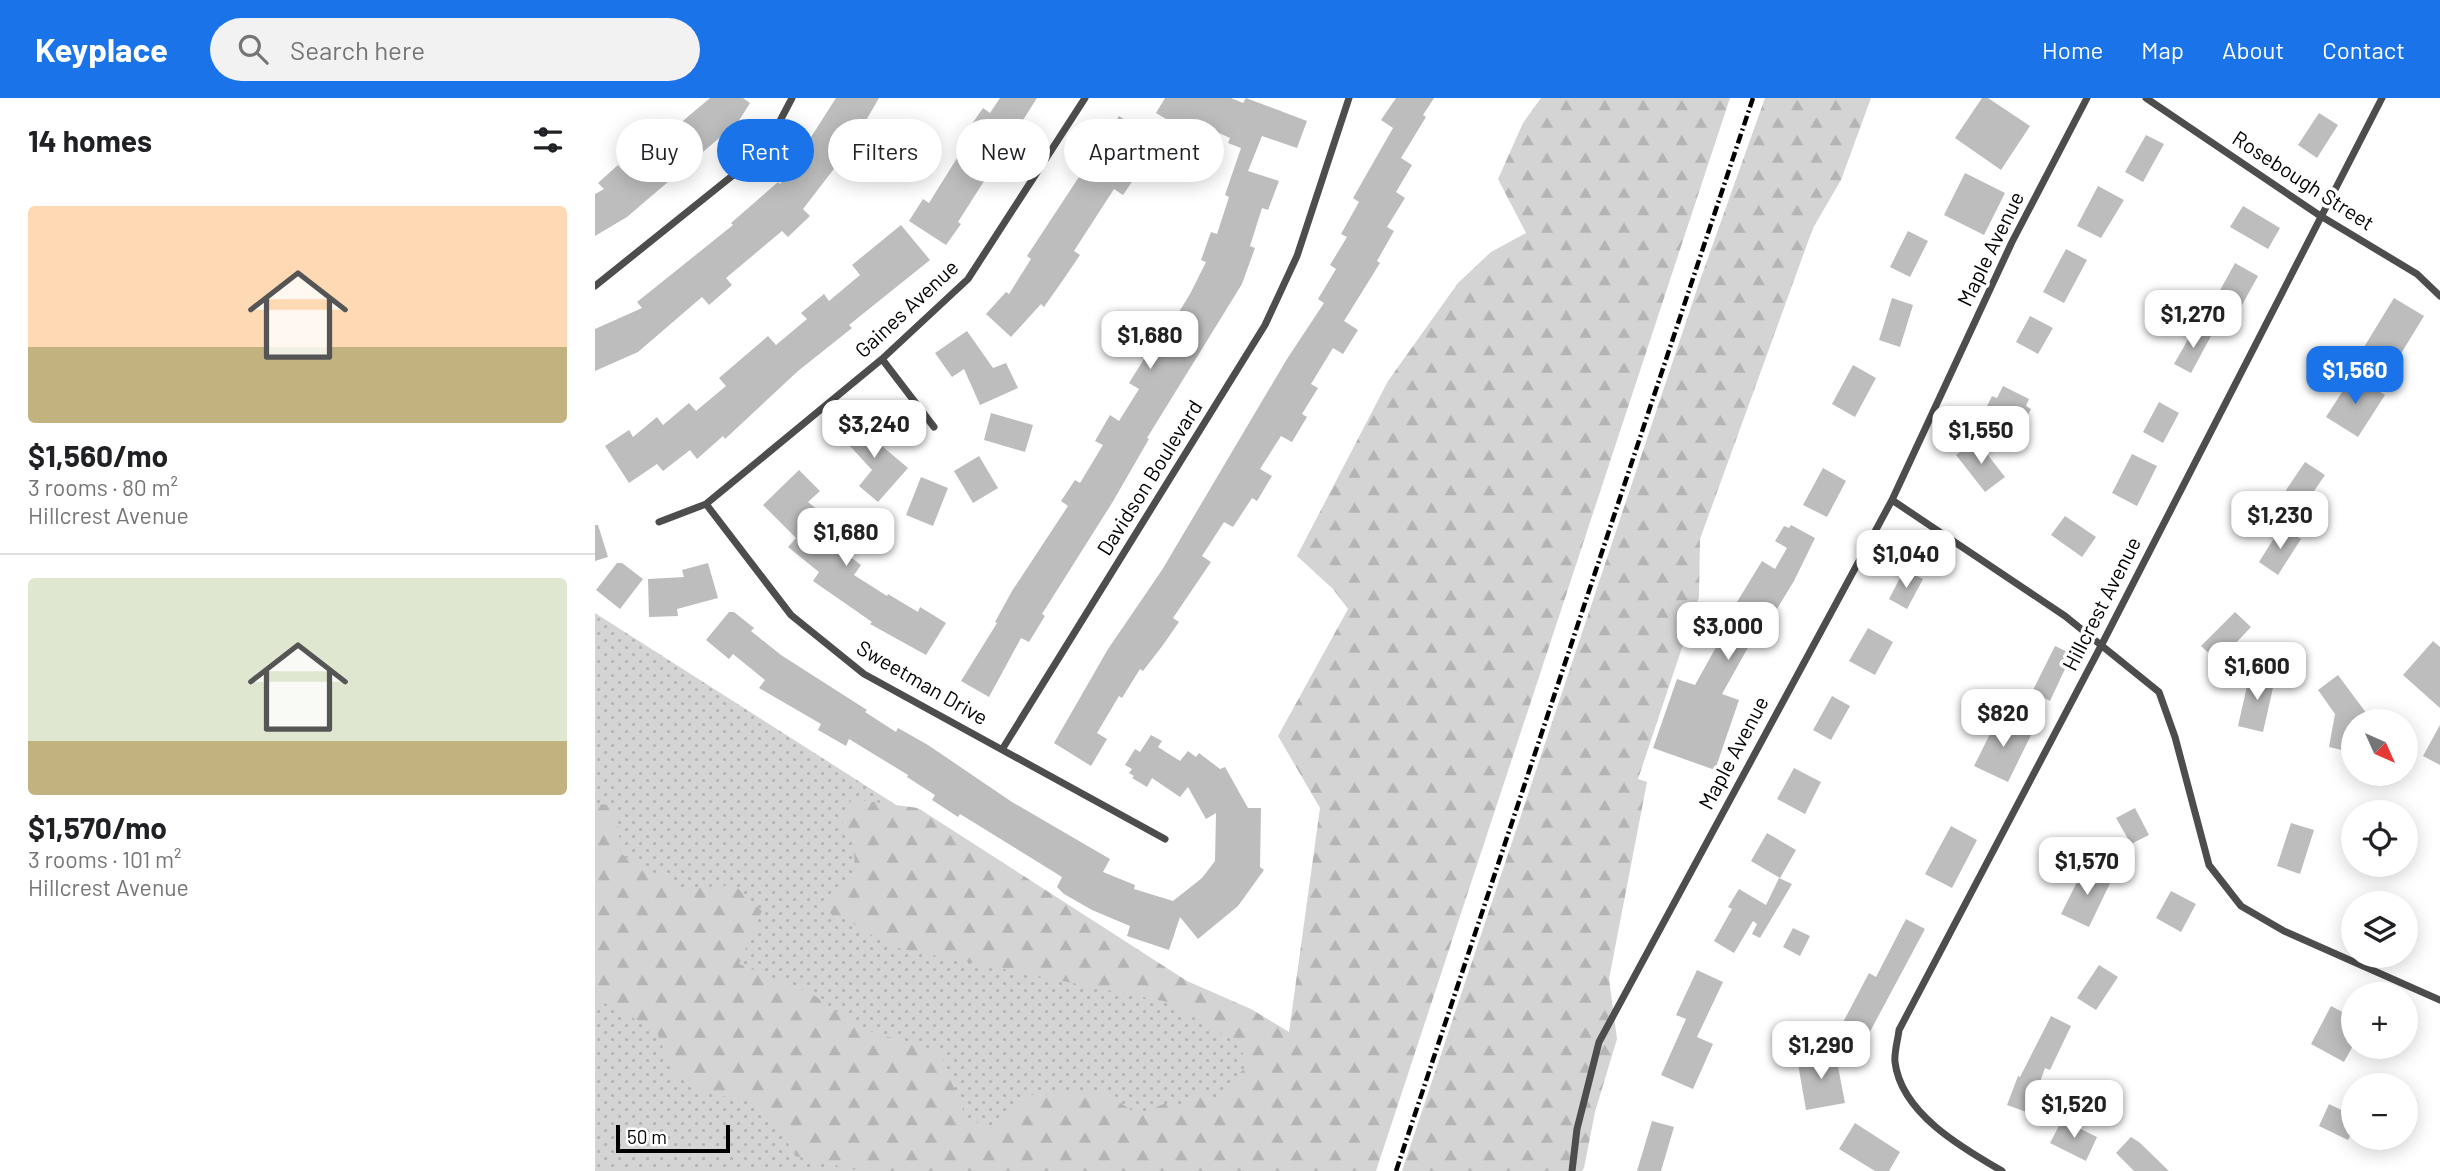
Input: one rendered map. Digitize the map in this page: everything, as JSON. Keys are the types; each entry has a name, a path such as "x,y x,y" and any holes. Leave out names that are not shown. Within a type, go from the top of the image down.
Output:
{"street":[{"path":"595,286 747,164 771,138 792,98"},
{"name":"Gaines Avenue","path":"659,522 706,504 882,359 968,279 1085,98"},
{"name":"Davidson Boulevard","path":"1003,748 1265,325 1297,256 1349,98"},
{"name":"Maple Avenue","path":"1571,1171 1577,1129 1599,1042 1892,499 2012,242 2087,98"},
{"name":"Rosebough Street","path":"2146,98 2319,215 2417,274 2440,296"},
{"name":"Hillcrest Avenue","path":"2002,1171 1955,1142 1929,1120 1904,1090 1895,1061 1899,1030 2102,644 2319,215 2382,98"},
{"path":"882,359 935,427"},
{"path":"1892,499 2102,644 2159,692 2175,737 2209,865 2241,906 2284,931 2440,1000"},
{"name":"Sweetman Drive","path":"706,504 791,615 814,637 864,674 1165,839"}],"green space":[{"path":"1541,98 1730,98 1376,1171 860,1171 795,1156 774,1119 743,1099 714,1095 674,1076 656,1030 595,998 595,804 616,805 621,854 683,889 734,885 762,911 739,964 811,993 859,1028 939,1052 966,1117 993,1131 1031,1095 1104,1092 1137,1114 1164,1104 1187,1104 1195,1092 1205,1093 1213,1101 1225,1099 1232,1082 1247,1065 1239,1044 1168,1002 892,947 845,919 833,917 823,901 855,878 854,846 840,818 852,799 918,808 1187,981 1251,1009 1289,1032 1320,808 1278,736 1348,609 1333,589 1297,556 1388,381 1458,283 1491,252 1526,233 1498,179 1523,123"},
{"path":"1765,98 1871,98 1841,180 1813,228 1700,539 1699,597 1638,779 1647,782 1609,979 1617,1039 1595,1112 1584,1168 1582,1171 1402,1171 1699,283"},
{"path":"595,613 1337,1086 1310,1171 595,1171"}],"building":[{"path":"710,98 743,98 750,103 740,119 717,119 717,140 703,152 703,119 685,119"},
{"path":"836,98 879,98 867,119 828,119 828,177 803,209 810,216 788,237 782,231 726,278 732,285 709,305 702,297 638,352 595,371 595,329 642,308 637,302 733,225 731,223 778,182 814,182 814,132"},
{"path":"1000,98 1037,98 1024,119 975,119 983,108 990,113"},
{"path":"1165,98 1231,98 1243,103 1246,98 1307,121 1297,148 1262,136 1248,171 1279,181 1268,210 1262,208 1250,246 1255,248 1242,284 1147,438 1149,439 1112,503 1042,614 1045,616 1029,642 1021,638 989,697 961,681 997,623 995,622 1012,591 1068,506 1061,501 1075,480 1080,483 1103,445 1095,441 1110,415 1119,421 1139,389 1129,383 1144,359 1149,361 1190,294 1206,262 1201,260 1211,232 1217,234 1229,197 1225,195 1241,148 1228,143 1230,138 1224,135 1224,119 1166,119 1156,113"},
{"path":"1396,98 1434,98 1423,115 1426,117 1401,158 1412,165 1396,192 1405,198 1387,227 1394,231 1377,261 1380,263 1344,321 1358,330 1343,354 1333,348 1311,384 1318,388 1302,414 1307,417 1292,442 1281,436 1260,469 1272,476 1257,501 1252,498 1233,527 1224,522 1202,556 1211,562 1173,618 1179,622 1143,671 1140,669 1122,698 1119,696 1097,733 1107,739 1091,766 1054,743 1108,649 1162,570 1287,359 1324,303 1318,299 1336,269 1330,265 1347,237 1341,234 1359,202 1353,198 1393,128 1381,120"},
{"path":"1982,98 1988,98 2030,126 2001,170 1955,138"},
{"path":"2319,113 2338,125 2317,158 2298,145"},
{"path":"2146,135 2164,144 2143,182 2125,172"},
{"path":"956,160 956,182 983,182 958,222 961,224 946,245 909,221 923,199 929,203"},
{"path":"616,167 616,182 668,182 627,217 595,236 595,194 604,189 598,183"},
{"path":"1965,173 2005,193 1984,235 1944,215"},
{"path":"1076,182 1132,182 1123,195 1114,189 1074,251 1080,255 1063,280 1044,307 1041,304 1011,337 986,314 1006,292 1009,294 1031,259 1027,256"},
{"path":"2098,186 2124,200 2101,238 2077,226"},
{"path":"2243,206 2280,228 2268,249 2230,227"},
{"path":"901,225 930,260 849,325 852,328 798,371 725,439 723,436 697,459 690,450 663,471 657,464 629,483 605,446 629,430 633,437 657,417 663,425 689,403 696,411 726,386 719,378 768,336 776,345 807,319 801,313 824,294 829,301 860,275 852,265"},
{"path":"1908,231 1928,241 1910,277 1890,267"},
{"path":"2066,249 2087,260 2064,303 2043,292"},
{"path":"2235,263 2258,276 2236,316 2213,303"},
{"path":"1892,298 1913,305 1900,347 1879,340"},
{"path":"2394,298 2424,316 2391,370 2361,352"},
{"path":"2030,316 2053,328 2038,354 2016,342"},
{"path":"2195,327 2211,336 2191,373 2174,364"},
{"path":"967,331 993,368 1006,363 1018,388 980,405 964,369 952,377 935,353"},
{"path":"1853,365 1876,378 1855,417 1832,404"},
{"path":"2353,375 2385,395 2358,437 2326,417"},
{"path":"2003,386 2029,399 2026,406 2031,409 2020,431 1984,412 1992,396 1997,398"},
{"path":"2159,402 2179,413 2163,443 2143,432"},
{"path":"991,413 1033,425 1025,452 984,440"},
{"path":"858,417 878,439 876,441 908,468 878,502 859,486 872,470 839,434"},
{"path":"1976,440 2005,477 1985,492 1956,455"},
{"path":"2132,454 2157,466 2137,506 2112,493"},
{"path":"979,456 998,488 973,503 954,471"},
{"path":"2305,462 2325,475 2302,509 2282,496"},
{"path":"1823,468 1846,481 1827,517 1803,505"},
{"path":"799,470 820,491 808,502 842,530 831,542 861,565 854,575 887,596 888,594 918,612 920,607 946,623 926,655 870,624 872,622 813,581 819,572 788,547 796,538 763,505"},
{"path":"921,477 948,488 933,526 906,515"},
{"path":"2065,516 2096,537 2082,557 2051,535"},
{"path":"595,525 598,525 608,557 595,561"},
{"path":"1791,525 1815,538 1794,581 1769,622 1764,619 1722,694 1739,700 1715,770 1653,748 1677,679 1695,685 1740,604 1737,602 1762,561 1775,569 1787,548 1775,541 1784,526 1789,528"},
{"path":"2281,527 2301,539 2278,575 2259,562"},
{"path":"617,563 622,563 643,579 620,609 596,590"},
{"path":"708,563 718,598 677,609 678,616 649,617 648,579 684,577 682,570"},
{"path":"1908,572 1923,579 1907,609 1889,599 1901,576 1905,578"},
{"path":"729,612 734,612 754,628 751,631 781,655 867,710 865,712 896,732 898,728 928,745 1012,802 1110,859 1103,872 1135,885 1134,889 1173,901 1202,878 1215,861 1216,813 1206,819 1188,787 1180,797 1152,778 1147,787 1132,778 1134,776 1129,773 1132,769 1125,765 1135,749 1140,752 1151,735 1162,741 1158,747 1180,761 1188,751 1196,757 1199,753 1220,769 1225,767 1248,808 1261,808 1260,867 1264,870 1238,906 1198,939 1180,917 1169,950 1127,936 1130,926 1092,910 1064,894 1057,887 1062,877 960,814 958,817 932,800 935,795 907,777 908,775 849,739 846,746 818,730 821,724 759,688 765,680 733,654 729,659 706,640"},
{"path":"2235,612 2251,627 2218,662 2201,646"},
{"path":"1868,628 1893,642 1875,675 1849,661"},
{"path":"2433,641 2440,647 2440,708 2403,675"},
{"path":"2055,646 2072,654 2050,701 2032,692"},
{"path":"2250,673 2275,679 2263,732 2238,726"},
{"path":"2338,675 2363,709 2341,709 2341,750 2329,747 2335,714 2318,690"},
{"path":"1832,696 1850,706 1831,740 1813,730"},
{"path":"1999,716 2032,733 2008,782 1974,766"},
{"path":"2440,725 2440,765 2423,756"},
{"path":"1794,768 1821,782 1805,814 1777,799"},
{"path":"2135,808 2149,835 2131,844 2116,818"},
{"path":"2291,823 2314,830 2300,874 2277,866"},
{"path":"1951,826 1977,840 1952,888 1925,874"},
{"path":"1767,833 1796,850 1780,878 1751,861"},
{"path":"2085,866 2112,879 2089,927 2061,914"},
{"path":"1779,878 1792,884 1760,938 1752,934 1757,924 1753,921 1734,953 1714,941 1732,909 1728,907 1739,889 1766,905"},
{"path":"2171,891 2196,904 2181,932 2156,918"},
{"path":"1906,919 1925,929 1865,1041 1840,1028 1869,973 1876,977"},
{"path":"1793,928 1810,936 1800,956 1783,947"},
{"path":"2099,965 2118,977 2096,1010 2077,998"},
{"path":"1697,970 1723,982 1697,1037 1713,1044 1693,1089 1661,1075 1686,1019 1676,1015"},
{"path":"2331,1006 2341,1011 2341,1059 2346,1059 2344,1062 2311,1044"},
{"path":"2051,1016 2071,1026 2050,1070 2045,1068 2029,1113 2007,1105 2018,1076 2020,1077"},
{"path":"1835,1051 1845,1103 1806,1110 1797,1058"},
{"path":"2329,1104 2341,1110 2341,1137 2319,1126"},
{"path":"2062,1120 2097,1137 2086,1161 2050,1143"},
{"path":"1652,1121 1674,1127 1661,1171 1637,1171"},
{"path":"1855,1123 1900,1152 1889,1171 1875,1171 1839,1149"},
{"path":"2131,1137 2169,1171 2134,1171 2116,1153"}],"railway":[{"path":"1396,1171 1753,98"}]}
